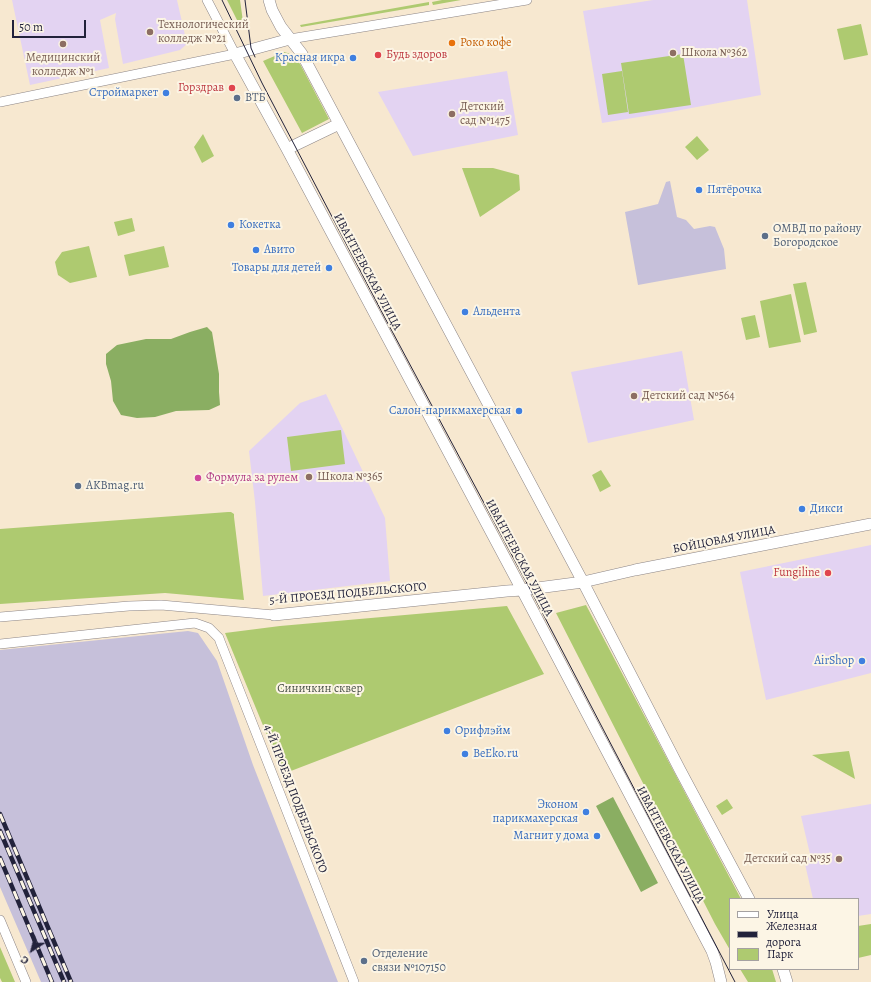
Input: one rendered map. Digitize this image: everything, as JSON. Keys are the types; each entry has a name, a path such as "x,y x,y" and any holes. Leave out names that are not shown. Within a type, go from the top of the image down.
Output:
{"street":[{"name":"ИВАНТЕЕВСКАЯ УЛИЦА","path":"207,0 522,590 712,951 721,982"},
{"path":"269,0 281,28 302,54 583,582 680,770 748,898"},
{"path":"0,102 235,54 290,39 527,0"},
{"path":"287,149 339,124"},
{"name":"БОЙЦОВАЯ УЛИЦА","path":"522,590 583,582 635,570 871,524"},
{"name":"5-Й ПРОЕЗД ПОДБЕЛЬСКОГО","path":"0,617 129,606 161,605 274,615 522,590"},
{"name":"4-Й ПРОЕЗД ПОДБЕЛЬСКОГО","path":"0,644 195,623 209,628 219,638 354,982"},
{"path":"0,920 26,982"},
{"path":"783,970 787,982"}],"shaded area":[{"name":"Медицинский колледж №1","path":"12,0 177,0 187,44 180,50 123,64 115,19 116,13 100,20 109,68 30,85"},
{"name":"Школа №362","path":"653,0 747,0 761,95 602,123 583,11"},
{"name":"Детский сад №1475","path":"507,71 518,135 413,156 378,92"},
{"path":"670,181 677,217 686,220 694,229 710,226 715,227 724,249 726,269 638,285 625,212 658,204 666,182"},
{"name":"Детский сад №564","path":"682,351 694,420 588,443 571,372"},
{"name":"Школа №365","path":"326,394 385,518 390,581 263,596 249,451 300,403"},
{"path":"871,545 871,673 766,700 740,572"},
{"path":"188,631 198,633 217,661 253,765 338,982 41,982 0,887 0,650"},
{"name":"Детский сад №35","path":"871,804 871,914 859,916 859,898 813,898 805,864 810,854 801,816"}],"green space":[{"path":"227,0 240,0 244,29 242,30"},
{"path":"442,0 461,0 433,5 432,2"},
{"path":"429,2 429,5 301,27 300,25"},
{"path":"861,24 868,55 844,60 837,29"},
{"path":"284,52 291,54 298,60 329,119 302,133 263,61"},
{"path":"683,54 691,105 629,114 621,63"},
{"path":"622,71 628,112 608,115 602,74"},
{"path":"203,134 214,156 202,163 194,147"},
{"path":"697,136 709,150 697,160 685,147"},
{"path":"462,168 493,168 519,175 520,190 480,217"},
{"path":"132,218 135,231 118,236 114,222"},
{"path":"89,246 97,277 70,283 58,275 55,262 62,252"},
{"path":"164,246 169,267 129,276 124,255"},
{"path":"806,282 817,332 804,335 793,284"},
{"path":"791,294 801,342 769,348 760,301"},
{"path":"755,315 760,337 746,340 741,318"},
{"path":"207,327 212,332 219,374 220,405 209,410 176,411 155,417 137,418 121,415 113,401 111,381 106,364 106,354 117,345 146,339 171,339"},
{"path":"341,430 345,464 291,471 287,437"},
{"path":"601,470 611,486 600,492 592,475"},
{"path":"231,512 234,514 244,600 165,593 0,604 0,529"},
{"path":"586,605 740,898 729,898 729,948 715,924 556,613"},
{"name":"Синичкин сквер","path":"507,606 544,674 283,774 225,633 280,626"},
{"path":"849,751 855,779 812,755"},
{"path":"613,797 658,883 641,892 596,806"},
{"path":"727,799 733,808 722,815 716,806"},
{"path":"871,924 871,955 859,958 859,926"},
{"path":"0,947 15,982 2,982 0,978"},
{"path":"741,970 772,970 776,982 748,982"}],"tram line":[{"path":"222,0 262,83 385,318 530,589 735,982"},
{"path":"245,0 251,48 255,57"}],"railway":[{"path":"0,814 71,982"},
{"path":"0,831 64,982"},
{"path":"0,858 52,982"}],"place":[{"name":"Технологический колледж №21","path":"150,32"},
{"name":"Роко кофе","path":"452,43"},
{"name":"Медицинский колледж №1","path":"63,44"},
{"name":"Школа №362","path":"673,53"},
{"name":"Будь здоров","path":"378,55"},
{"name":"Красная икра","path":"353,58"},
{"name":"Горздрав","path":"232,88"},
{"name":"Строймаркет","path":"166,93"},
{"name":"ВТБ","path":"237,98"},
{"name":"Детский сад №1475","path":"452,114"},
{"name":"Пятёрочка","path":"699,190"},
{"name":"Кокетка","path":"231,225"},
{"name":"ОМВД по району Богородское","path":"765,236"},
{"name":"Авито","path":"256,250"},
{"name":"Товары для детей","path":"329,268"},
{"name":"Альдента","path":"465,312"},
{"name":"Детский сад №564","path":"634,396"},
{"name":"Салон-парикмахерская","path":"519,411"},
{"name":"Школа №365","path":"309,477"},
{"name":"Формула за рулем","path":"198,478"},
{"name":"AKBmag.ru","path":"78,486"},
{"name":"Дикси","path":"802,509"},
{"name":"Fungiline","path":"828,573"},
{"name":"AirShop","path":"862,661"},
{"name":"Орифлэйм","path":"447,731"},
{"name":"BeEko.ru","path":"465,754"},
{"name":"Эконом парикмахерская","path":"586,812"},
{"name":"Магнит у дома","path":"597,836"},
{"name":"Детский сад №35","path":"839,859"},
{"name":"Отделение связи №107150","path":"364,961"}]}
